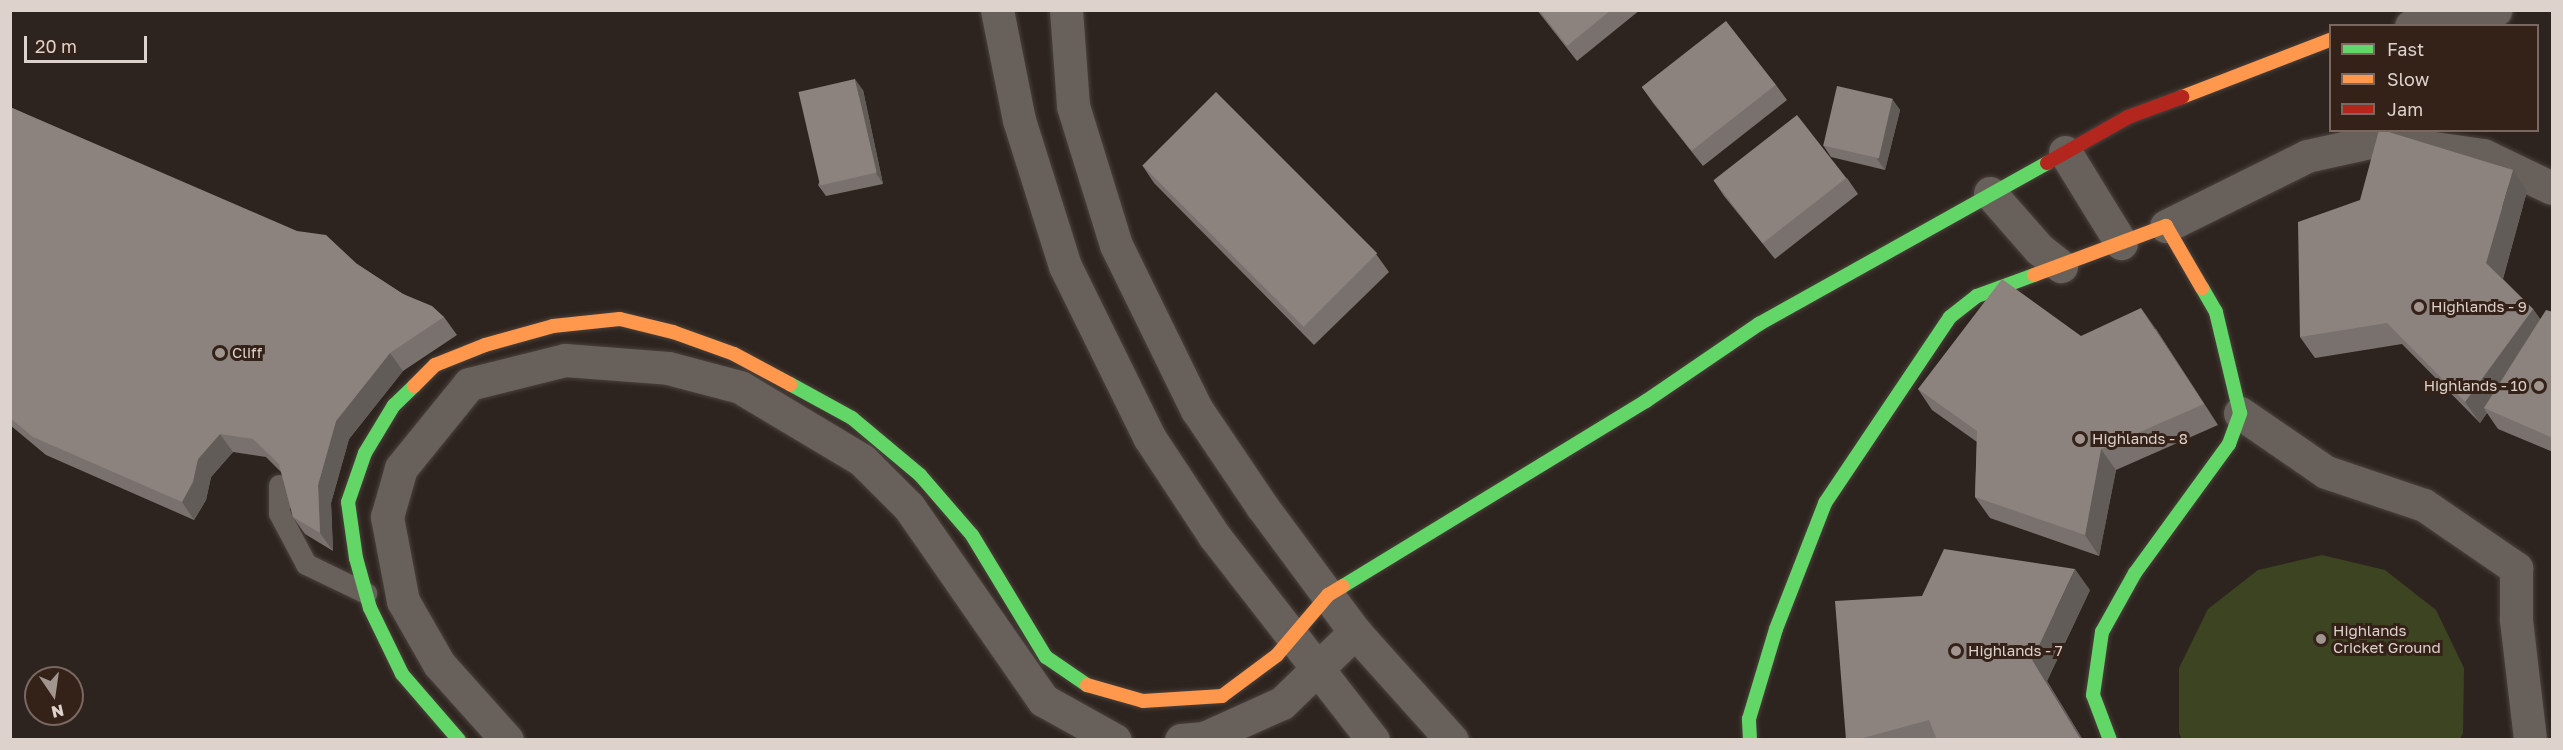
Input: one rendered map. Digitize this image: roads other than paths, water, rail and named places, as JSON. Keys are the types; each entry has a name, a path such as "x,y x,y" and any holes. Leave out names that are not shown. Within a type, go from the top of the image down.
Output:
{"street":[{"path":"997,10 1019,120 1065,266 1149,437 1215,537 1316,671 1373,740"},
{"path":"1066,10 1073,106 1116,245 1197,410 1355,632 1452,740"},
{"path":"2422,24 2496,10"},
{"path":"459,740 402,674 366,593 348,502 364,453 394,405 435,365 485,345 553,326 620,319 673,332 734,354 852,418 920,475 972,535 1046,657 1080,682 1143,702 1222,696 1257,674 1328,595 1646,401 1759,324 2128,117 2329,41"},
{"path":"1750,740 1749,719 1776,629 1825,503 1950,317 1977,297 2166,226 2307,156 2379,140 2483,155 2553,188"},
{"path":"2065,152 2121,243"},
{"path":"1990,193 2039,249 2061,266"},
{"path":"2110,740 2093,694 2102,632 2135,573 2229,444 2240,413 2216,312 2166,226"},
{"path":"507,740 438,664 403,601 387,517 401,468 469,384 565,360 668,368 740,387 862,460 909,507 1043,700 1115,740"},
{"path":"2240,413 2326,472 2424,505 2516,567 2516,620 2529,740"},
{"path":"1181,740 1204,738 1282,703 1355,632"}],"lane":[{"path":"279,485 279,513 306,564 366,593"}],"place":[{"name":"Highlands - 9","path":"2419,307"},
{"name":"Cliff","path":"220,353"},
{"name":"Highlands - 10","path":"2539,386"},
{"name":"Highlands - 8","path":"2080,439"},
{"name":"Highlands Cricket Ground","path":"2321,639"},
{"name":"Highlands - 7","path":"1956,651"}]}
